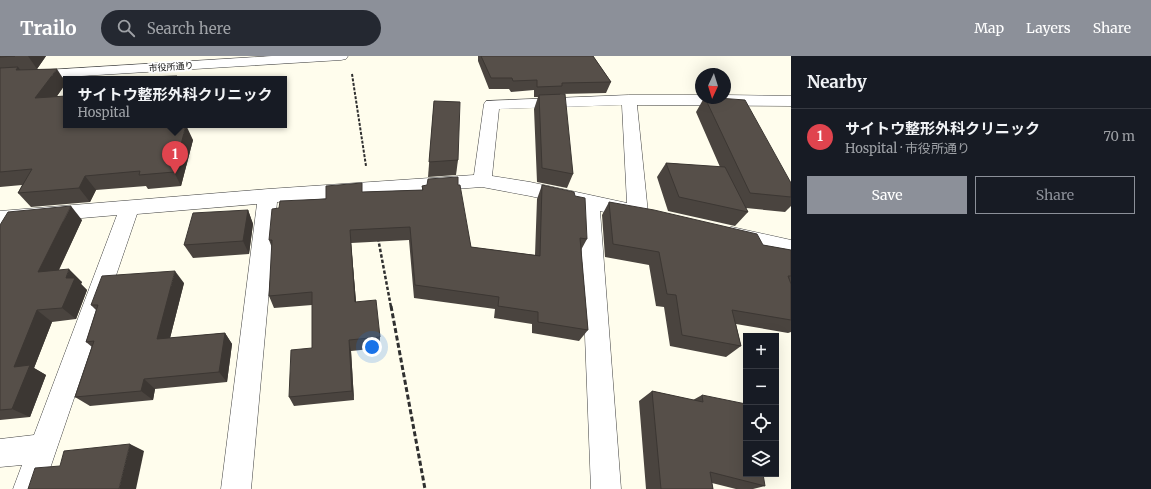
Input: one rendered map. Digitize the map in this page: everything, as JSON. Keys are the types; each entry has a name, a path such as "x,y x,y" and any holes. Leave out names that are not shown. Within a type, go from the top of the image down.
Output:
{"street":[{"name":"市役所通り","path":"0,77 341,56"},
{"path":"482,181 492,104 725,99 791,101"},
{"path":"0,218 268,196 482,181 530,189 645,215 629,100"},
{"path":"236,489 268,196"},
{"path":"590,202 606,489"},
{"path":"28,489 130,208"},
{"path":"714,231 791,248"},
{"path":"0,453 42,448"}],"path":[{"path":"352,72 369,189"},
{"path":"378,235 425,489"}],"building":[{"path":"481,56 593,56 611,82 562,83 562,86 537,87 537,80 513,81 512,78 491,78"},
{"path":"18,67 16,70 57,69 35,98 63,96 63,128 185,128 174,172 139,175 140,171 85,176 79,188 18,193 32,169 0,172 0,68"},
{"path":"565,94 573,174 542,168 539,95"},
{"path":"731,99 745,100 791,183 791,197 750,193 708,104 731,104"},
{"path":"434,101 460,102 458,160 429,162"},
{"path":"666,163 725,167 748,212 679,197"},
{"path":"458,177 458,185 460,185 471,247 540,256 542,185 574,192 575,196 585,198 587,239 580,238 588,330 538,322 538,312 498,306 499,297 415,285 410,227 350,230 355,302 376,300 380,337 349,340 352,391 289,397 291,350 312,348 312,292 269,296 272,240 269,240 272,209 279,208 280,201 326,199 326,186 362,183 362,192 423,190 422,186 427,185 428,179"},
{"path":"609,202 654,210 757,234 763,245 791,250 791,276 788,276 791,284 791,320 732,310 741,346 682,335 676,295 667,294 659,252 613,244"},
{"path":"71,206 38,272 69,269 66,278 75,278 62,308 37,310 14,367 30,365 12,409 0,410 0,225 8,212"},
{"path":"248,210 243,241 184,245 193,213"},
{"path":"175,271 157,339 225,333 219,372 144,379 141,391 75,397 94,341 86,342 98,305 91,305 102,276"},
{"path":"652,391 703,402 702,395 743,403 743,477 764,477 765,486 710,472 713,489 661,489"},
{"path":"130,444 119,489 28,489 35,468 60,466 64,451"}],"place":[{"name":"サイトウ整形外科クリニック","path":"175,174"}]}
